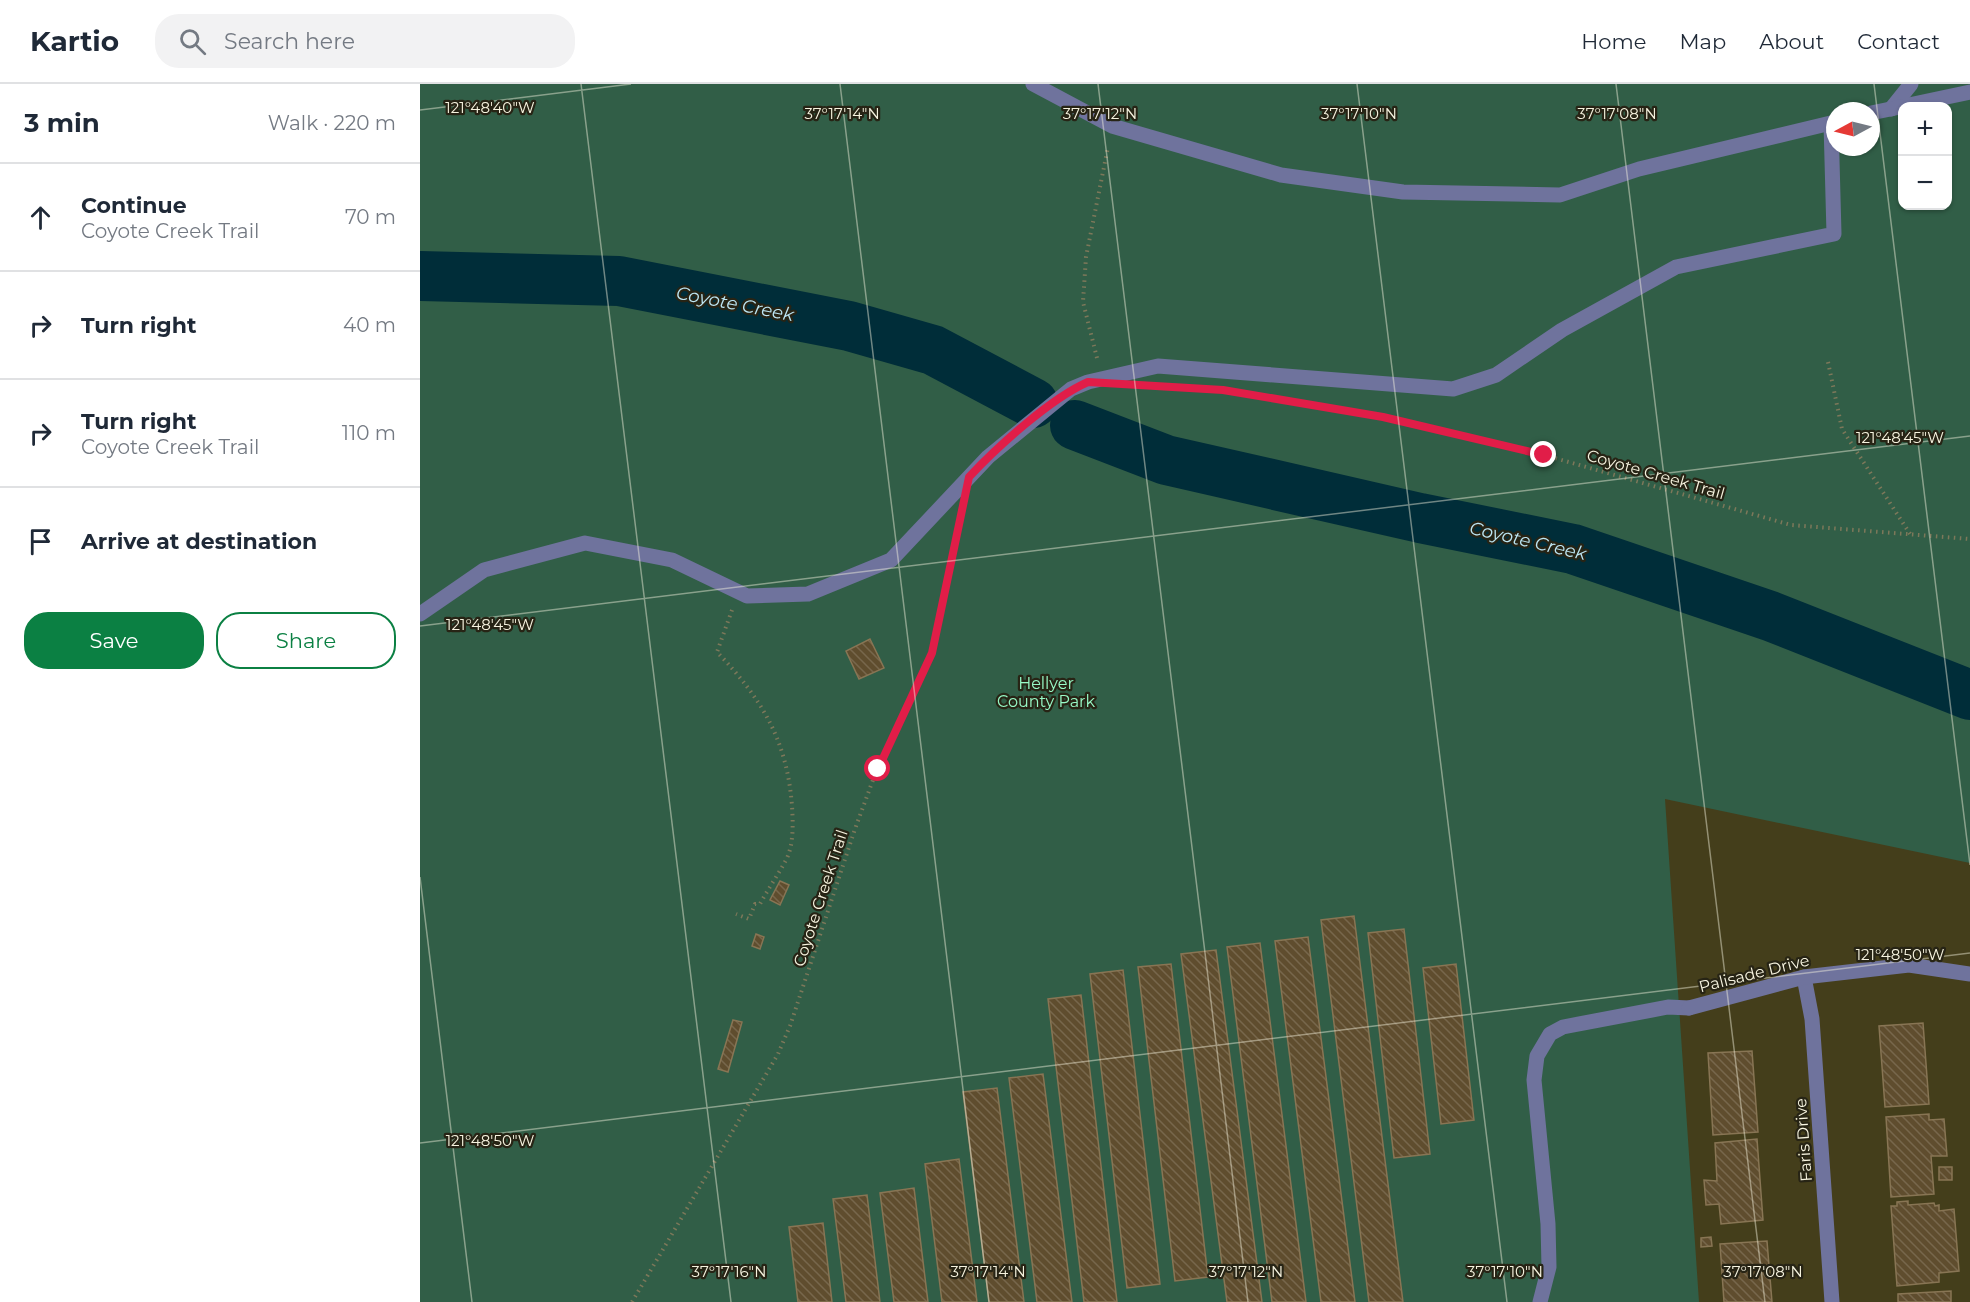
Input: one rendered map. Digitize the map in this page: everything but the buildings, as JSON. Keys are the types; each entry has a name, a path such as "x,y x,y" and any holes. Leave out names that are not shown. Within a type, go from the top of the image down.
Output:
{"street":[{"path":"1033,84 1112,126 1281,175 1403,192 1560,195 1639,169 1826,124"},
{"path":"1902,102 1911,84"},
{"path":"1926,102 1970,92"},
{"path":"1880,111 1898,108"},
{"path":"420,614 484,570 585,543 672,560 747,596 808,594 891,560 988,457 1071,389 1158,366 1453,389 1496,375 1562,330 1676,267 1834,234 1833,156"},
{"name":"Palisade Drive","path":"1540,1302 1549,1267 1548,1224 1534,1080 1537,1056 1550,1034 1563,1027 1668,1007 1689,1008 1804,977 1909,965 1970,974"},
{"name":"Faris Drive","path":"1804,977 1812,1019 1832,1302"}],"path":[{"path":"1104,379 1090,337 1083,302 1086,257 1112,126"},
{"path":"1828,362 1842,429 1912,537"},
{"name":"Coyote Creek Trail","path":"1269,398 1383,417 1544,455 1791,525 1912,537 1970,539"},
{"name":"Coyote Creek Trail","path":"632,1302 778,1054 790,1026 855,829 878,769 932,653 961,518"},
{"path":"736,914 749,919 755,904 760,904 786,860 792,840 793,815 784,754 773,728 759,700 717,652 739,591"}],"green space":[{"name":"Hellyer County Park","path":"420,84 1970,84 1970,863 1665,799 1699,1302 420,1302"}],"waterway":[{"name":"Coyote Creek","path":"420,276 619,281 849,326 933,350 1033,403"},
{"name":"Coyote Creek","path":"1075,425 1166,460 1420,518 1573,549 1770,616 1970,695"}],"route":[{"path":"878,769 932,653 969,477 988,457 1071,389 1088,382 1223,390 1383,417 1544,455"}]}
